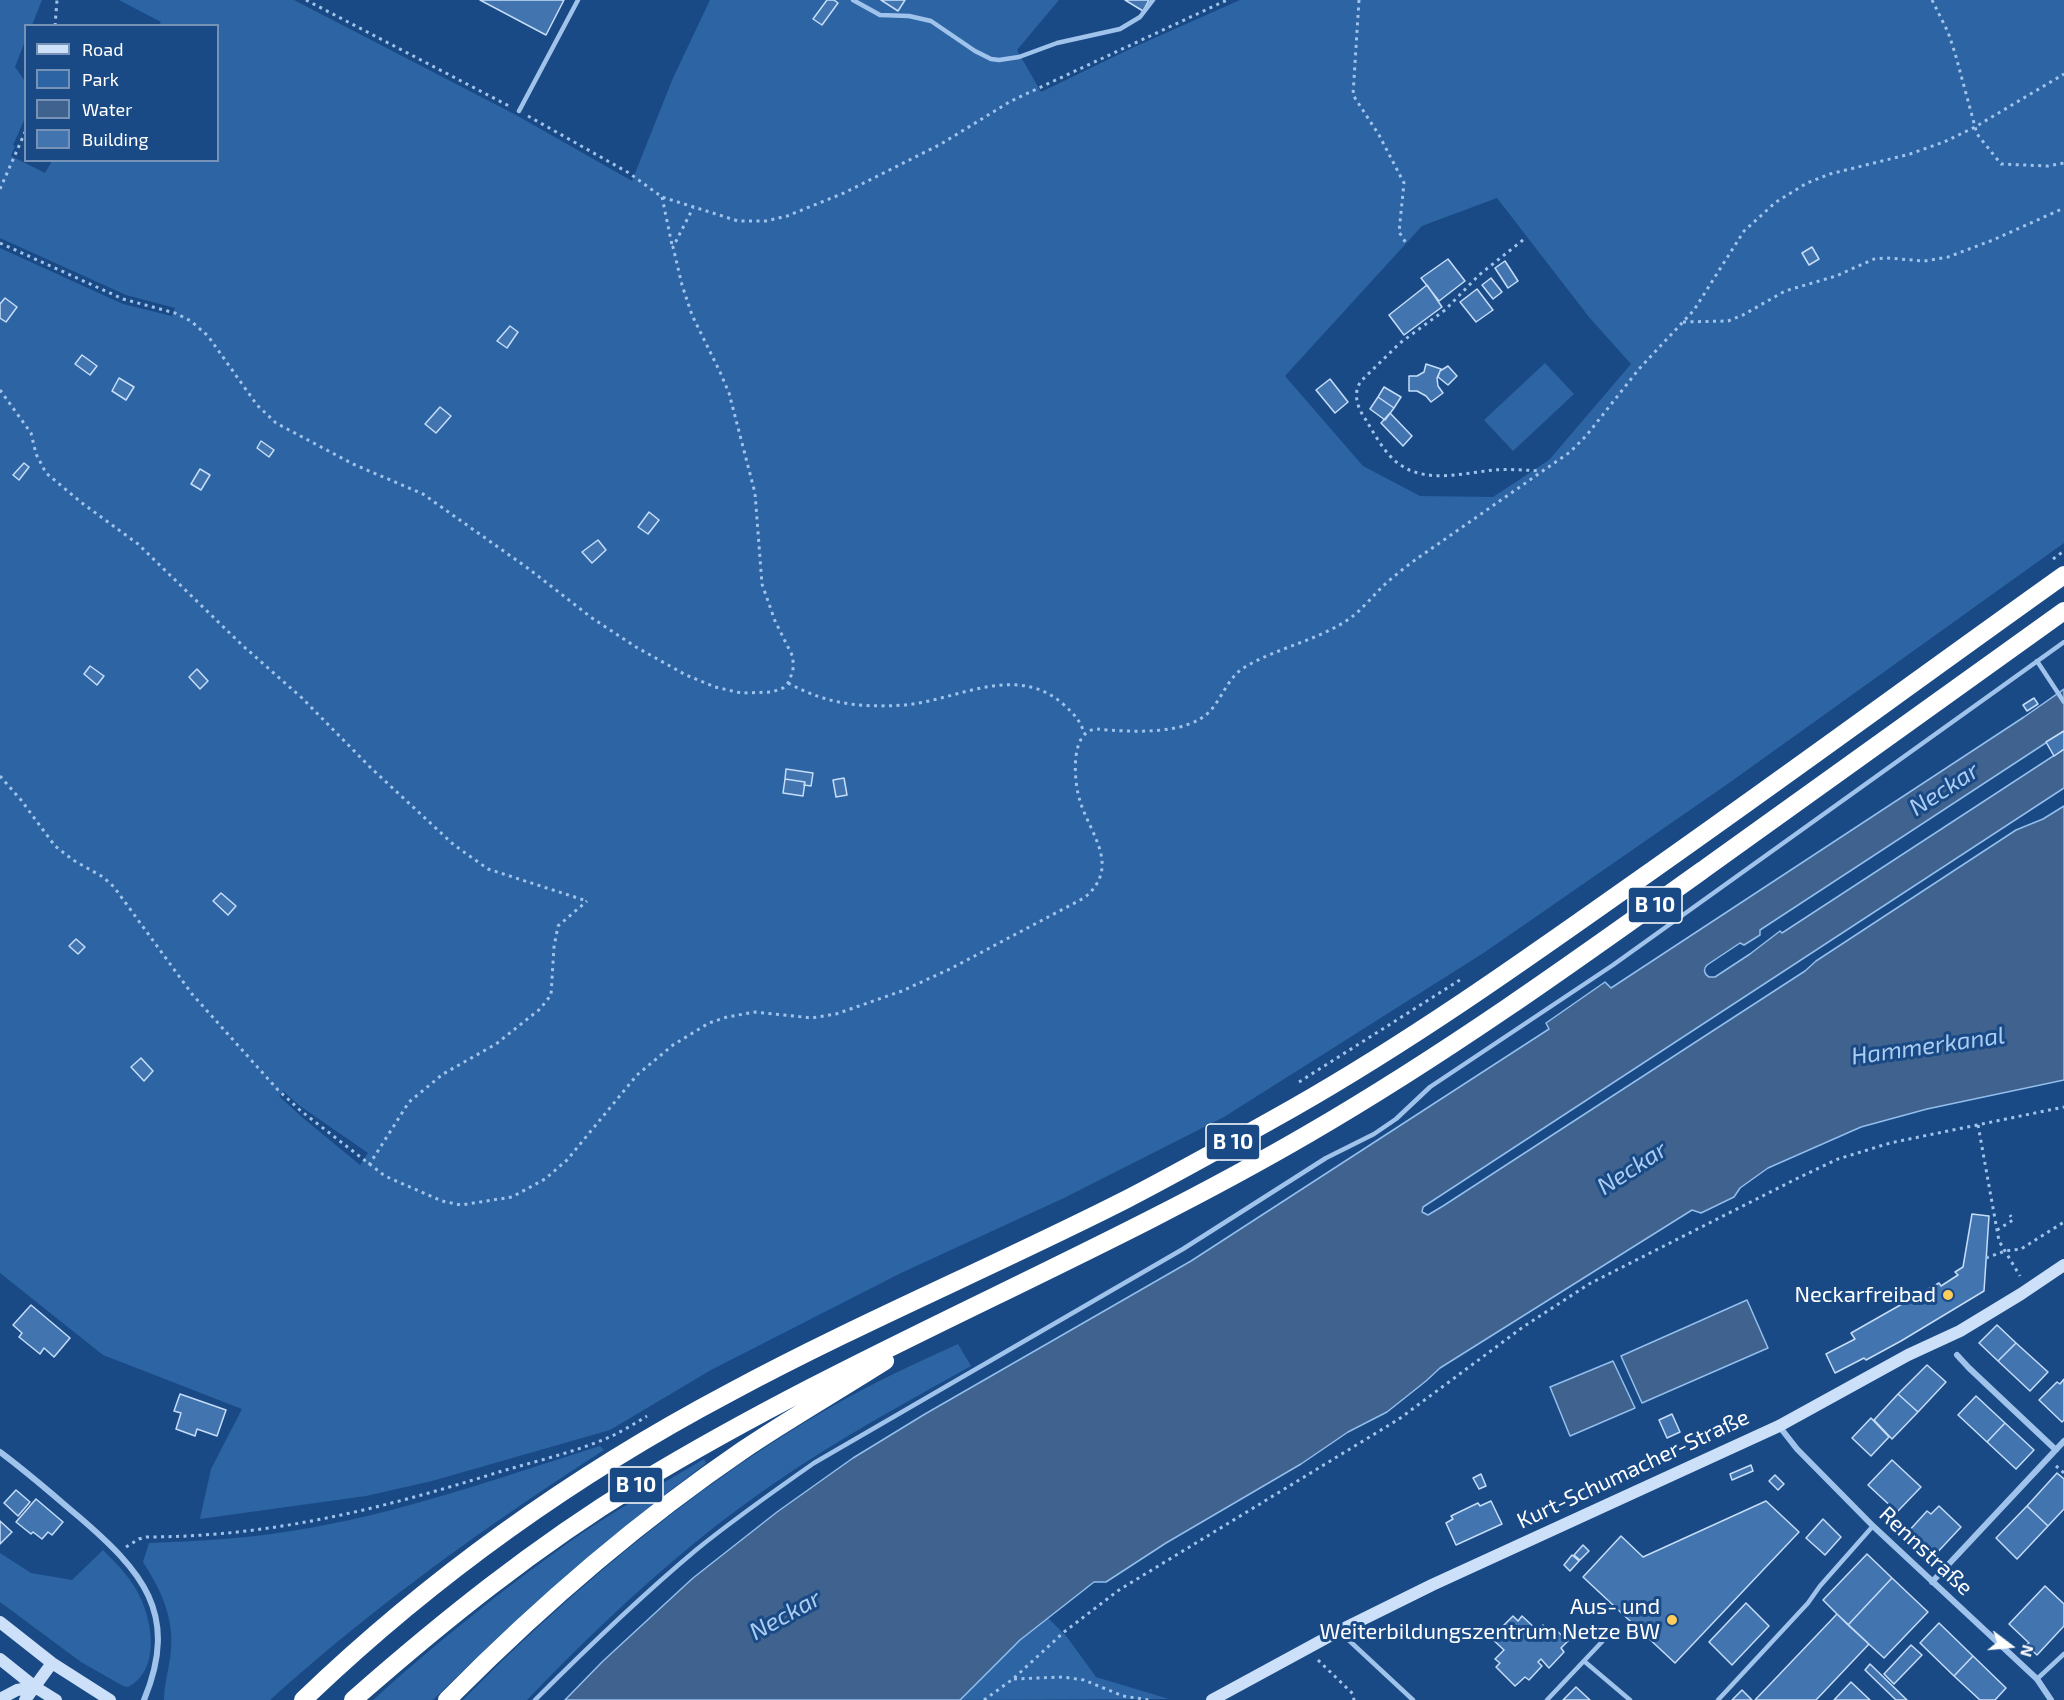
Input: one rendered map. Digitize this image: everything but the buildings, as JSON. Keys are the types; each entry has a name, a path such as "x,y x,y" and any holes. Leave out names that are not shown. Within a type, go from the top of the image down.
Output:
{"highway":[{"name":"B 10","path":"303,1700 365,1642 482,1549 545,1504 647,1439 729,1393 853,1330 1128,1199 1290,1110 1382,1054 1545,946 2064,575"},
{"name":"B 10","path":"353,1700 486,1588 635,1486 807,1389 1147,1222 1232,1177 1399,1078 1642,914 2064,611"},
{"path":"447,1700 549,1603 668,1504 744,1449 950,1319"}],"street":[{"name":"Kurt-Schumacher-Straße","path":"1212,1700 1232,1695 1306,1648 1432,1585 1779,1426 1908,1355 1960,1330 2021,1294 2064,1265"},
{"path":"1957,1354 1975,1374 2056,1450"},
{"name":"Rennstraße","path":"1779,1426 1797,1449 1873,1526 2037,1679 2052,1700"},
{"path":"1932,1582 2064,1441"},
{"path":"0,1452 25,1471 118,1553 135,1571 148,1594 158,1629 155,1671 144,1700"},
{"path":"0,1622 52,1663 110,1700"},
{"path":"0,1659 35,1687 56,1700"},
{"path":"25,1700 52,1663"},
{"path":"0,1700 17,1690 35,1687"}],"lane":[{"path":"519,111 578,0"},
{"path":"853,0 880,15 909,16 931,21 975,51 991,59 999,60 1019,57 1057,43 1120,29 1140,17 1154,0"},
{"path":"535,1700 605,1630 697,1550 762,1499 814,1463 1127,1283 1326,1158 1374,1134 1396,1119 1430,1087 1613,964 2064,642"},
{"path":"2037,661 2064,702"},
{"path":"1718,1700 1808,1603 1873,1526"},
{"path":"1547,1700 1615,1628"},
{"path":"1339,1631 1413,1700"},
{"path":"2037,1679 2064,1654"},
{"path":"1584,1661 1629,1700"}],"path":[{"path":"55,24 57,0"},
{"path":"306,0 519,111 629,173 662,197 728,219 752,222 772,220 844,193 941,144 1020,96 1227,0"},
{"path":"1359,0 1353,95 1404,183 1399,232 1406,243"},
{"path":"1932,0 1956,53 1978,136 2001,164 2048,166 2064,163"},
{"path":"1084,733 1093,729 1141,732 1166,730 1204,716 1214,707 1238,672 1345,621 1392,577 1414,560 1570,452 1586,436 1639,369 1704,297 1736,242 1753,222 1776,202 1817,179 1843,170 1921,151 1975,127 2064,74"},
{"path":"0,189 24,135"},
{"path":"0,243 123,299 175,313 191,321 208,336 257,405 276,423 353,464 423,494 520,562 592,618 647,654 698,680 732,691 772,692 783,688 788,683 793,671 793,657 775,621 762,584 754,485 729,393 692,315 682,285 662,197"},
{"path":"673,247 693,208"},
{"path":"1683,322 1728,321 1785,291 1836,276 1874,259 1924,261 1948,257 1993,240 2064,208"},
{"path":"1523,240 1479,274 1444,310 1400,343 1361,381 1357,388 1357,398 1361,413 1390,455 1399,464 1414,472 1435,476 1496,470 1542,471"},
{"path":"0,390 31,433 36,454 46,473 81,503 138,544 454,845 488,869 587,901 558,926 551,995 540,1009 496,1044 443,1074 409,1102 369,1165"},
{"path":"2045,565 2064,551"},
{"path":"0,776 55,846 73,860 103,877 114,887 192,994 269,1082 301,1111 390,1179 448,1203 470,1204 512,1197 553,1174 637,1075 661,1053 697,1029 717,1020 746,1013 763,1012 818,1018 902,991 950,969 1078,902 1096,886 1102,866 1099,842 1083,808 1077,788 1076,756 1084,733 1077,717 1048,693 1023,687 987,686 906,705 858,706 812,695 788,683"},
{"path":"1290,1087 1465,977"},
{"path":"984,1700 1012,1679 1064,1632 1119,1590 1399,1419 1522,1327 1589,1284 1838,1159 1890,1143 2064,1107"},
{"path":"1978,1125 1999,1241 2020,1276"},
{"path":"1997,1230 2013,1220 2010,1215"},
{"path":"1986,1258 2005,1251 2021,1249 2064,1222"},
{"path":"118,1553 142,1537 269,1529 328,1519 391,1504 446,1489 606,1438 654,1412"},
{"path":"1306,1648 1353,1694 1354,1700"},
{"path":"1012,1679 1062,1677 1084,1680 1123,1696 1149,1700"}],"green space":[{"path":"0,0 42,0 32,24 24,24 24,44 15,67 24,80 24,120 13,145 15,146 11,156 45,173 51,162 219,162 219,24 160,24 161,22 119,0 294,0 516,115 632,181 673,78 710,0 1059,0 1017,50 1041,92 1240,0 2064,0 2064,543 1729,783 1485,952 1224,1117 1064,1198 901,1273 711,1370 610,1430 432,1481 366,1496 200,1519 211,1469 242,1409 103,1355 0,1273 0,248 123,304 172,316 175,308 126,295 0,238","holes":["1497,198 1589,317 1631,364 1549,460 1493,497 1420,496 1363,466 1285,376 1422,226","283,1091 300,1106 368,1153 360,1165 279,1096"]},
{"path":"1545,363 1574,394 1513,451 1484,420"},
{"path":"958,1344 971,1366 823,1451 742,1506 677,1557 585,1641 527,1700 463,1700 553,1614 601,1572 701,1492 807,1421 872,1385"},
{"path":"600,1446 604,1450 474,1538 390,1600 270,1700 164,1700 171,1649 170,1626 160,1593 143,1562 149,1543 256,1536 330,1524 408,1506"},
{"path":"704,1459 706,1463 565,1577 433,1700 373,1700 445,1638 572,1540 637,1498"},
{"path":"103,1550 134,1586 146,1611 149,1626 150,1655 146,1668 139,1679 128,1687 81,1662 0,1602 0,1553 31,1573 72,1580"},
{"path":"1048,1618 1067,1637 1096,1677 1169,1699 960,1700 1020,1640"}],"water":[{"path":"2064,689 2064,731 1760,930 1760,935 1744,945 1740,943 1707,965 1705,973 1709,977 1715,977 1780,931 1782,933 2064,749 2064,788 1423,1207 1422,1212 1428,1215 1443,1206 1805,971 1816,961 2016,830 2043,819 2064,806 2064,1080 1927,1109 1861,1127 1768,1168 1740,1188 1734,1197 1701,1213 1692,1210 1440,1368 1387,1412 1348,1432 1301,1464 1166,1543 1106,1582 1094,1582 1020,1640 960,1700 565,1700 602,1662 693,1578 777,1512 853,1458 1191,1261 1549,1029 1546,1023 1605,982 1611,988"},
{"path":"1747,1300 1768,1348 1642,1403 1621,1356"},
{"path":"1613,1361 1635,1408 1570,1436 1550,1387"}],"place":[{"name":"Neckarfreibad","path":"1948,1295"},
{"name":"Aus- und Weiterbildungszentrum Netze BW","path":"1672,1620"}],"water label":[{"name":"Neckar","path":"1944,789"},
{"name":"Hammerkanal","path":"1928,1046"},
{"name":"Neckar","path":"1632,1168"},
{"name":"Neckar","path":"785,1615"}]}
